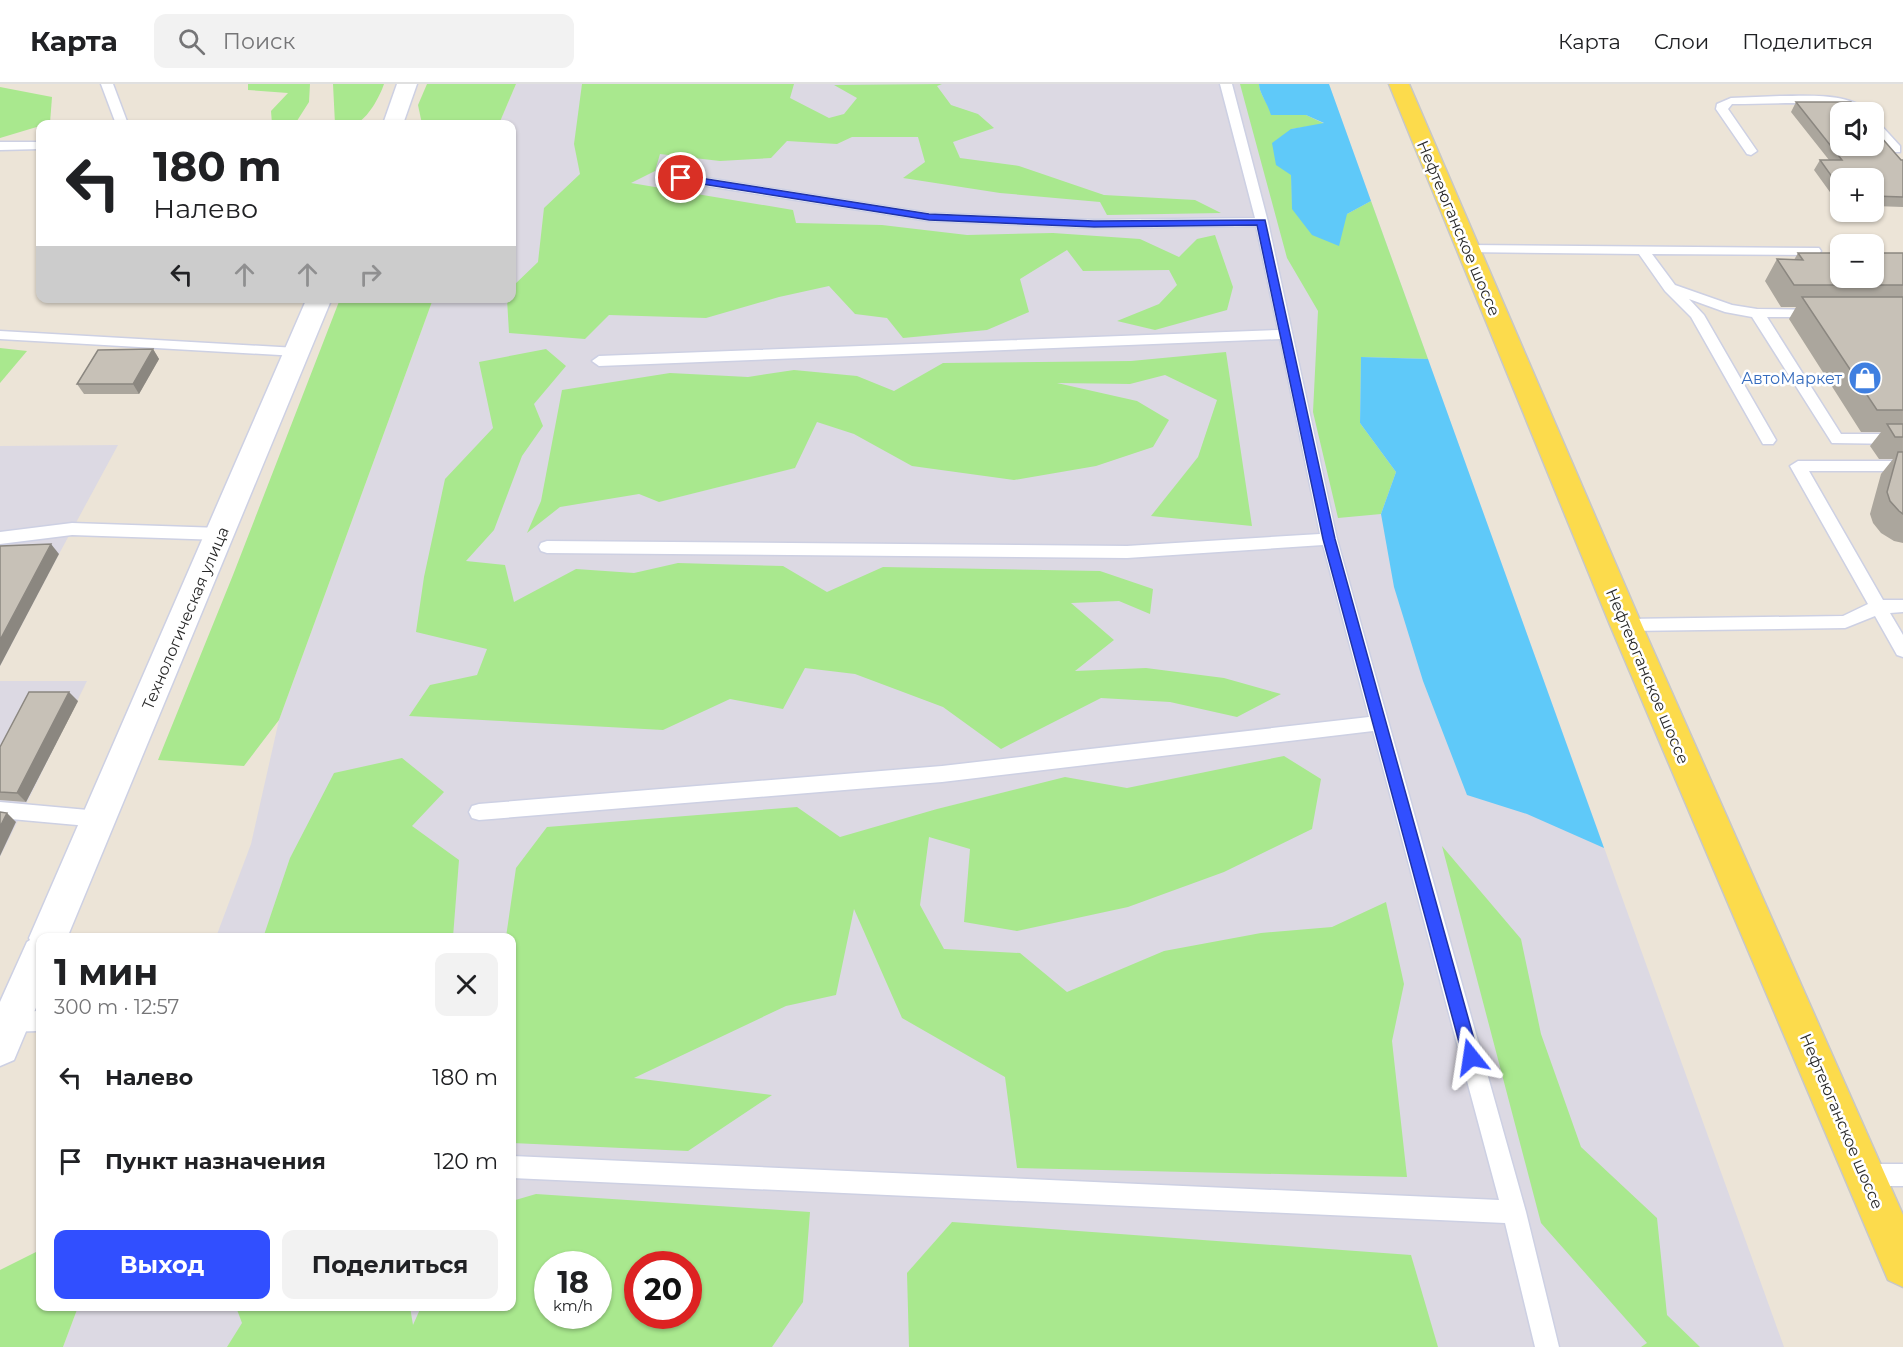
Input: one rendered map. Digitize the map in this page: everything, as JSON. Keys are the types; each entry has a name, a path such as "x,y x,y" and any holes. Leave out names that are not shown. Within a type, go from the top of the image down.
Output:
{"main road":[{"name":"Нефтеюганское шоссе","path":"1399,84 1626,625 1884,1175 1903,1265"}],"street":[{"path":"394,120 407,84"},
{"name":"Технологическая улица","path":"50,933 318,303"},
{"path":"13,1028 36,965"}],"lane":[{"path":"107,84 120,120"},
{"path":"1226,84 1262,222 1329,539 1514,1212 1547,1347"},
{"path":"1751,151 1722,109 1723,104 1731,101 1843,102"},
{"path":"1884,135 1896,149"},
{"path":"0,146 36,146"},
{"path":"681,178 929,217 1094,224 1262,222"},
{"path":"1468,249 1814,251"},
{"path":"1643,250 1670,288 1697,315 1768,440"},
{"path":"1670,288 1730,309 1757,313 1835,313"},
{"path":"1757,313 1837,439 1903,439"},
{"path":"599,361 1286,334"},
{"path":"0,335 297,352"},
{"path":"1903,466 1798,466 1903,650"},
{"path":"0,538 72,530 221,534"},
{"path":"547,547 1127,552 1329,539"},
{"path":"1626,625 1845,622 1878,607 1903,606"},
{"path":"479,812 942,774 1380,723"},
{"path":"0,810 99,819"},
{"path":"516,1167 1514,1212"}],"shaded area":[{"path":"516,84 1329,84 1784,1347 63,1347 76,1311 516,1311 516,933 218,933 251,844 279,720 432,303 516,303 516,120 501,120"},
{"path":"118,445 59,554 0,666 0,446"},
{"path":"0,681 87,681 0,857"}],"green space":[{"path":"248,84 310,84 309,102 298,120 272,120 271,111 288,93 248,90"},
{"path":"333,84 384,84 369,112 361,120 335,120"},
{"path":"427,84 516,84 501,120 421,120 418,105"},
{"path":"582,84 794,84 790,98 829,118 844,114 857,98 834,85 942,84 937,86 951,105 978,114 994,128 953,142 960,158 1019,166 1104,195 1195,200 1221,213 1107,215 1100,202 1000,193 903,178 925,162 918,137 852,137 837,144 787,141 771,158 720,161 660,154 655,171 631,183 793,210 796,223 882,225 967,235 1053,233 1140,239 1179,257 1197,239 1215,235 1233,287 1227,310 1155,330 1117,321 1159,304 1177,285 1169,270 1083,271 1067,250 1020,279 1029,312 987,330 903,338 887,318 855,314 829,286 779,297 706,318 609,315 585,339 509,333 507,303 516,303 516,283 538,262 544,208 580,174 574,144"},
{"path":"1240,84 1259,84 1272,114 1306,115 1325,124 1291,129 1292,209 1347,214 1371,201 1428,359 1361,357 1360,423 1396,472 1381,514 1338,518 1313,412 1318,311 1287,258"},
{"path":"0,87 52,97 50,120 36,120 36,127 0,138"},
{"path":"338,303 432,303 279,720 244,766 158,760 233,575"},
{"path":"0,348 27,351 0,383"},
{"path":"546,349 566,366 534,404 543,426 522,456 494,530 466,561 505,565 514,602 576,569 634,573 678,563 783,566 827,592 883,567 1100,571 1153,589 1150,614 1119,601 1071,603 1114,640 1075,671 1146,668 1224,678 1281,694 1237,717 1170,702 1101,698 1001,749 943,707 855,674 805,668 783,709 730,699 663,730 409,716 430,685 477,675 487,649 416,632 424,577 445,479 493,428 479,362"},
{"path":"1226,352 1252,526 1151,516 1198,457 1217,400 1165,375 1130,384 1057,383 1137,401 1169,420 1153,447 1096,466 1014,480 912,466 854,434 817,422 795,468 659,502 639,494 560,507 527,533 541,501 562,390 670,373 748,377 794,370 857,376 894,391 943,363 1131,361"},
{"path":"1284,756 1321,779 1312,829 1224,872 1128,907 1017,931 964,922 970,849 929,837 920,905 944,949 1020,953 1067,992 1164,951 1261,933 1332,927 1386,902 1404,984 1392,1041 1407,1177 1017,1168 1005,1077 902,1018 854,909 836,995 786,1006 634,1078 772,1095 688,1151 516,1143 516,933 507,933 516,868 547,827 797,807 840,837 937,809 1065,777 1127,788"},
{"path":"402,758 444,792 412,826 459,860 453,933 265,933 290,858 334,773"},
{"path":"1442,846 1521,939 1541,1034 1581,1147 1657,1218 1667,1315 1700,1347 1641,1347 1647,1343 1541,1223"},
{"path":"536,1194 810,1212 803,1302 772,1347 227,1347 242,1323 238,1311 411,1311 413,1325 419,1311 516,1311 516,1200"},
{"path":"952,1222 1411,1255 1438,1347 909,1347 907,1273"},
{"path":"36,1252 36,1311 76,1311 63,1347 0,1347 0,1270"}],"water":[{"path":"1259,84 1329,84 1371,201 1347,214 1339,246 1312,235 1292,209 1291,175 1276,165 1272,143 1291,129 1324,123 1306,115 1271,115"},
{"path":"1361,357 1428,359 1604,848 1527,814 1467,795 1423,681 1394,587 1381,514 1396,472 1360,423"}],"building":[{"path":"1796,102 1830,102 1830,145"},
{"path":"1884,140 1903,160 1903,197 1884,196 1884,168 1830,168 1830,174 1820,160 1842,160 1839,156 1884,156"},
{"path":"1798,253 1830,253 1830,285 1794,285 1777,259 1803,260"},
{"path":"1884,253 1903,253 1903,285 1884,285"},
{"path":"1802,297 1903,297 1903,410 1877,410"},
{"path":"153,349 133,384 77,384 98,350"},
{"path":"1887,424 1903,424 1903,437 1895,437"},
{"path":"1898,452 1903,452 1903,514 1890,501 1887,492"},
{"path":"51,544 0,640 0,546"},
{"path":"29,692 69,692 17,793 0,792 0,747"},
{"path":"0,812 7,813 0,827"}],"place":[{"name":"АвтоМаркет","path":"1865,378"}],"route":[{"path":"681,178 929,217 1094,224 1262,222 1329,539 1471,1057"}]}
